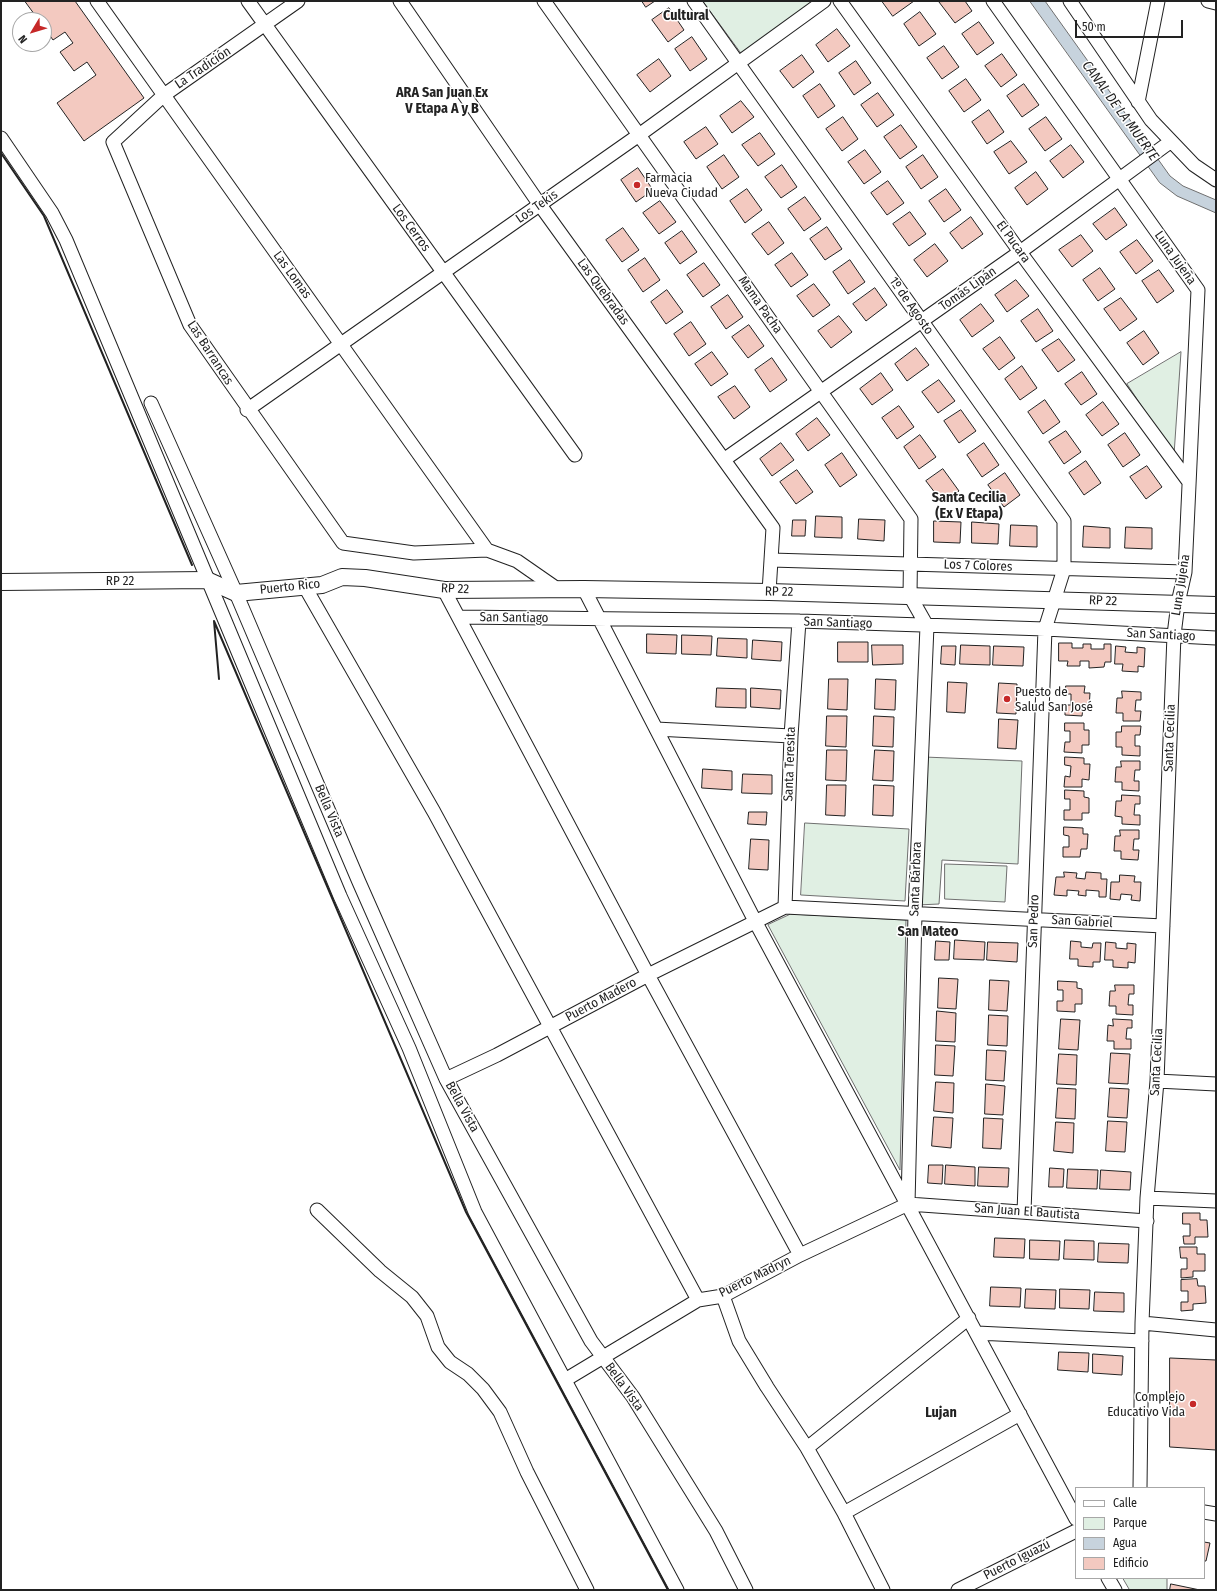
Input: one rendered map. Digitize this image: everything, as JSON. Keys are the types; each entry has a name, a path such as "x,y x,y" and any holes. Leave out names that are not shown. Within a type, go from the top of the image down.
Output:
{"street":[{"name":"Las Lomas","path":"97,1 486,550"},
{"name":"Los Cerros","path":"248,1 575,456"},
{"name":"La Tradición","path":"113,142 164,95 266,25 298,1"},
{"name":"Las Quebradas","path":"400,1 540,205 774,528 769,592"},
{"name":"Mama Pacha","path":"544,1 911,519 910,596 927,626"},
{"name":"1º de Agosto","path":"694,1 1064,521 1064,569 1044,629"},
{"name":"Los Tekis","path":"247,410 639,135 824,1"},
{"name":"El Pucara","path":"840,1 1020,252 1189,482"},
{"name":"Luna Jujeña","path":"993,1 1198,290 1185,572 1178,603 1174,635"},
{"path":"1070,1 1138,102 1170,142 1194,165 1216,180"},
{"path":"1138,102 1158,1"},
{"path":"1208,1 1216,3"},
{"path":"1,138 52,213 66,240 340,896 409,1048 475,1212 677,1590"},
{"name":"Las Barrancas","path":"113,142 190,325 247,410 343,543 414,553 486,550"},
{"name":"Tomás Lipán","path":"725,459 1020,252 1170,142"},
{"name":"Bella Vista","path":"151,403 236,593 359,882 446,1079 591,1341 633,1397 716,1531 746,1590"},
{"path":"486,550 517,561 553,586"},
{"name":"Los 7 Colores","path":"771,560 1185,572"},
{"name":"RP 22","path":"342,577 365,578 444,590 584,589 769,592 1054,599 1216,605"},
{"name":"Puerto Rico","path":"236,593 322,585 342,577"},
{"name":"RP 22","path":"1,582 207,580 236,593"},
{"path":"305,587 434,812 552,1027 698,1300"},
{"path":"584,589 755,921 978,1333 1075,1517"},
{"path":"444,590 648,975 800,1255"},
{"name":"San Santiago","path":"459,617 799,621 1044,629 1216,638"},
{"name":"Santa Teresita","path":"785,907 791,736 799,621"},
{"name":"Santa Bárbara","path":"908,1204 915,914 927,626"},
{"name":"San Pedro","path":"1024,1212 1044,629"},
{"name":"Santa Cecilia","path":"1140,1487 1142,1323 1147,1198 1157,1082 1174,635"},
{"path":"656,729 791,736"},
{"name":"Puerto Madero","path":"446,1079 552,1027 648,975 785,907"},
{"name":"San Gabriel","path":"785,907 1163,926"},
{"path":"1157,1082 1216,1084"},
{"path":"1147,1198 1216,1202"},
{"name":"Puerto Madryn","path":"565,1380 698,1300 723,1296 800,1255 908,1204"},
{"name":"San Juan El Bautista","path":"908,1204 1147,1221"},
{"path":"317,1210 380,1272 412,1297 427,1316 438,1348 450,1362 468,1374 483,1389 500,1412 527,1472 587,1590"},
{"path":"723,1296 739,1341 766,1387 807,1448 844,1513 883,1590"},
{"path":"807,1448 969,1318"},
{"path":"1142,1323 1216,1330"},
{"path":"978,1333 1142,1341"},
{"path":"844,1513 1020,1414"},
{"path":"1205,1512 1216,1514"},
{"name":"Puerto Iguazú","path":"958,1590 1075,1532"},
{"path":"1108,1579 1114,1590"}],"green space":[{"path":"703,1 813,1 742,54"},
{"path":"1181,352 1174,455 1127,384"},
{"path":"924,757 1022,761 1018,864 942,860 939,904 917,905"},
{"path":"805,823 909,829 905,901 801,895"},
{"path":"945,864 1007,866 1005,902 945,899"},
{"path":"791,914 906,920 900,1170 768,925"},
{"path":"1124,1579 1167,1579 1167,1590 1130,1590"}],"water":[{"name":"CANAL DE LA MUERTE","path":"1030,1 1045,1 1170,176 1183,186 1216,200 1216,213 1177,196 1160,183"}],"building":[{"path":"25,1 75,1 144,98 84,141 57,103 96,75 87,62 74,71 60,52 73,43 65,32 53,40 52,39 52,12 33,12"},
{"path":"642,1 655,1 646,7"},
{"path":"882,1 914,1 893,16"},
{"path":"965,1 972,11 955,23 939,2"},
{"path":"669,8 684,30 668,42 652,20"},
{"path":"920,12 936,34 919,46 904,24"},
{"path":"979,22 994,43 977,55 962,34"},
{"path":"837,29 850,46 828,62 816,45"},
{"path":"692,37 707,59 690,71 675,49"},
{"path":"944,46 959,67 942,79 927,58"},
{"path":"1002,54 1017,75 1001,87 985,66"},
{"path":"802,55 814,72 793,88 780,71"},
{"path":"659,59 671,76 650,92 637,75"},
{"path":"856,61 871,83 854,95 839,73"},
{"path":"966,79 981,100 964,112 949,91"},
{"path":"820,84 835,106 818,118 803,96"},
{"path":"1024,84 1039,105 1022,117 1007,96"},
{"path":"878,93 894,115 877,127 861,105"},
{"path":"741,101 754,117 732,133 720,116"},
{"path":"989,110 1004,132 987,144 972,122"},
{"path":"843,117 858,139 842,151 826,129"},
{"path":"1046,117 1062,139 1045,151 1029,129"},
{"path":"901,125 917,147 900,159 884,137"},
{"path":"706,127 718,144 696,159 684,142"},
{"path":"760,133 775,154 758,166 742,145"},
{"path":"1011,141 1027,162 1009,174 994,152"},
{"path":"1071,145 1084,162 1063,178 1050,161"},
{"path":"865,150 881,172 864,184 848,162"},
{"path":"724,155 739,177 722,189 707,167"},
{"path":"923,155 938,177 921,189 906,167"},
{"path":"782,165 797,187 781,198 765,177"},
{"name":"Farmacia Nueva Ciudad","path":"638,168 653,190 636,202 621,180"},
{"path":"1036,172 1048,189 1027,205 1015,188"},
{"path":"888,181 904,203 887,215 871,193"},
{"path":"747,189 762,210 745,223 730,201"},
{"path":"946,189 961,210 944,222 929,201"},
{"path":"805,197 821,219 804,231 788,209"},
{"path":"660,201 676,222 659,234 643,213"},
{"path":"1115,208 1127,225 1106,240 1093,224"},
{"path":"910,212 926,234 909,246 893,224"},
{"path":"971,217 983,234 962,249 950,233"},
{"path":"769,222 784,243 768,255 752,234"},
{"path":"827,227 842,249 825,260 810,239"},
{"path":"623,228 639,250 622,262 606,240"},
{"path":"682,231 697,252 680,264 665,243"},
{"path":"1081,235 1093,251 1072,267 1059,250"},
{"path":"1137,240 1153,261 1136,274 1120,252"},
{"path":"935,244 948,261 927,277 914,260"},
{"path":"792,253 808,275 791,287 775,265"},
{"path":"645,258 660,280 643,292 628,270"},
{"path":"850,260 865,282 848,294 833,272"},
{"path":"704,263 720,285 703,297 687,275"},
{"path":"1100,268 1115,289 1098,301 1083,280"},
{"path":"1159,270 1174,291 1157,303 1142,281"},
{"path":"1016,280 1029,296 1007,312 995,295"},
{"path":"814,284 830,305 813,317 797,296"},
{"path":"875,288 887,305 866,321 853,304"},
{"path":"667,290 683,312 666,324 651,302"},
{"path":"728,295 743,317 726,329 711,307"},
{"path":"1121,298 1137,319 1120,331 1104,309"},
{"path":"981,304 994,321 972,337 960,320"},
{"path":"1038,309 1053,331 1036,342 1021,321"},
{"path":"839,316 852,332 831,348 818,331"},
{"path":"691,322 706,344 689,356 674,334"},
{"path":"749,325 764,346 748,358 732,337"},
{"path":"1144,331 1159,353 1143,365 1127,343"},
{"path":"1000,337 1015,358 999,370 983,349"},
{"path":"1059,339 1075,360 1058,372 1042,350"},
{"path":"916,348 929,365 907,381 895,364"},
{"path":"712,352 728,374 711,386 695,364"},
{"path":"772,358 787,380 770,392 755,370"},
{"path":"1022,366 1037,388 1020,400 1005,379"},
{"path":"1082,372 1097,394 1081,405 1065,384"},
{"path":"881,373 893,390 872,405 860,389"},
{"path":"939,380 955,401 938,413 922,392"},
{"path":"735,386 750,407 734,419 718,397"},
{"path":"1045,400 1060,422 1043,434 1028,412"},
{"path":"1103,402 1119,424 1102,436 1086,415"},
{"path":"899,406 914,427 897,439 882,418"},
{"path":"961,410 976,431 959,443 944,421"},
{"path":"817,418 830,435 808,451 796,434"},
{"path":"1066,431 1081,452 1064,464 1049,442"},
{"path":"1125,433 1140,455 1123,467 1108,445"},
{"path":"920,435 936,457 919,469 904,447"},
{"path":"781,443 794,460 772,476 760,459"},
{"path":"984,443 999,465 982,477 967,455"},
{"path":"842,453 857,475 840,487 825,465"},
{"path":"1086,461 1101,483 1084,495 1069,473"},
{"path":"1147,466 1162,487 1146,499 1130,477"},
{"path":"943,469 959,491 942,502 926,481"},
{"path":"797,470 813,492 796,504 780,482"},
{"path":"1005,473 1020,495 1004,507 988,485"},
{"path":"816,516 842,517 842,538 815,537"},
{"path":"859,519 885,520 884,541 858,539"},
{"path":"793,520 806,520 805,536 792,536"},
{"path":"934,521 961,522 960,543 934,542"},
{"path":"972,522 999,524 998,544 972,543"},
{"path":"1011,525 1037,526 1037,547 1010,546"},
{"path":"1084,526 1110,528 1110,548 1083,547"},
{"path":"1126,527 1152,528 1152,549 1125,548"},
{"path":"647,634 677,635 676,654 647,653"},
{"path":"682,635 712,636 711,655 682,654"},
{"path":"718,638 747,639 747,658 717,656"},
{"path":"753,640 782,642 781,661 752,659"},
{"path":"838,642 868,642 868,662 838,662"},
{"path":"1059,643 1072,643 1072,648 1083,648 1083,644 1091,644 1091,649 1104,649 1104,644 1111,644 1111,662 1105,662 1104,667 1089,668 1089,661 1080,661 1080,666 1067,666 1068,661 1059,661"},
{"path":"872,645 903,645 903,664 873,665"},
{"path":"961,645 990,646 990,665 960,664"},
{"path":"942,646 956,646 955,665 941,664"},
{"path":"994,646 1024,647 1023,666 993,665"},
{"path":"1116,646 1126,647 1125,652 1137,653 1137,647 1145,648 1144,667 1138,666 1138,672 1122,671 1123,664 1115,664"},
{"path":"829,679 848,679 847,710 828,709"},
{"path":"876,679 896,680 895,710 875,709"},
{"path":"948,682 967,683 965,713 947,712"},
{"name":"Puesto de Salud San José","path":"999,683 1017,684 1016,714 997,713"},
{"path":"1066,686 1085,686 1084,693 1090,693 1089,708 1083,708 1082,716 1065,715 1065,705 1071,705 1071,694 1066,694"},
{"path":"717,688 746,689 746,708 716,707"},
{"path":"751,688 781,690 780,709 751,707"},
{"path":"1122,691 1141,692 1141,700 1136,700 1135,711 1141,711 1140,721 1123,721 1123,713 1116,713 1117,698 1122,698"},
{"path":"827,716 847,716 846,747 826,746"},
{"path":"874,716 894,717 893,747 873,746"},
{"path":"999,719 1018,720 1016,749 998,748"},
{"path":"1065,723 1084,723 1084,730 1089,730 1089,745 1082,745 1082,753 1064,752 1065,742 1070,742 1070,731 1065,731"},
{"path":"1122,726 1141,726 1140,735 1135,735 1135,746 1140,746 1140,756 1122,755 1122,747 1116,747 1116,732 1121,732"},
{"path":"827,750 847,750 846,781 826,780"},
{"path":"875,750 894,751 893,781 873,780"},
{"path":"1065,757 1084,758 1084,764 1090,764 1089,780 1082,779 1082,787 1064,787 1065,776 1070,777 1071,766 1065,765"},
{"path":"1121,761 1140,761 1140,770 1135,770 1134,781 1139,781 1139,791 1122,790 1122,782 1115,782 1116,767 1121,767"},
{"path":"703,769 732,771 732,790 702,788"},
{"path":"743,774 772,775 772,794 742,793"},
{"path":"827,785 846,785 845,816 826,815"},
{"path":"874,785 894,786 893,816 873,815"},
{"path":"1065,790 1084,791 1084,797 1089,798 1089,813 1082,813 1082,820 1064,820 1064,810 1070,810 1070,799 1065,799"},
{"path":"1122,795 1140,796 1140,804 1135,804 1134,815 1140,815 1140,825 1122,824 1122,817 1115,816 1116,801 1121,801"},
{"path":"749,812 767,812 766,825 748,824"},
{"path":"1064,827 1083,828 1083,834 1088,834 1087,849 1081,849 1080,857 1063,857 1063,847 1069,847 1069,836 1064,835"},
{"path":"1120,830 1139,830 1139,839 1134,839 1133,850 1139,850 1138,860 1121,859 1121,851 1114,851 1115,836 1120,836"},
{"path":"751,839 769,840 768,870 749,869"},
{"path":"1064,872 1077,873 1076,878 1085,879 1086,872 1101,873 1101,879 1107,879 1106,897 1099,897 1099,891 1086,890 1086,896 1078,895 1079,891 1067,890 1067,896 1054,895 1056,877 1064,877"},
{"path":"1120,875 1135,876 1134,882 1141,882 1140,901 1131,900 1132,895 1121,894 1120,900 1110,899 1111,882 1119,882"},
{"path":"955,940 985,942 984,960 954,959"},
{"path":"936,941 950,942 949,960 935,960"},
{"path":"1071,941 1081,942 1081,947 1092,948 1093,943 1101,943 1100,962 1093,962 1093,967 1078,966 1078,959 1070,959"},
{"path":"988,942 1018,943 1017,962 987,960"},
{"path":"1106,942 1116,943 1116,948 1127,949 1127,943 1136,944 1135,963 1128,962 1128,968 1113,967 1113,960 1105,960"},
{"path":"939,978 958,979 956,1009 938,1008"},
{"path":"990,980 1009,981 1007,1011 989,1010"},
{"path":"1058,981 1077,982 1077,988 1082,989 1082,1004 1075,1004 1075,1012 1057,1011 1057,1001 1063,1001 1063,990 1058,990"},
{"path":"1115,985 1134,985 1134,994 1129,994 1128,1005 1133,1005 1133,1015 1116,1014 1116,1006 1109,1006 1110,991 1115,991"},
{"path":"937,1011 956,1013 955,1042 936,1041"},
{"path":"989,1015 1008,1016 1007,1046 988,1045"},
{"path":"1061,1019 1080,1020 1078,1050 1059,1049"},
{"path":"1113,1019 1132,1020 1132,1028 1127,1028 1126,1039 1131,1039 1131,1049 1114,1049 1114,1041 1107,1041 1108,1025 1113,1026"},
{"path":"936,1045 955,1046 953,1076 935,1075"},
{"path":"987,1050 1006,1051 1004,1081 986,1080"},
{"path":"1111,1053 1130,1054 1128,1084 1109,1083"},
{"path":"1059,1054 1077,1055 1076,1085 1057,1084"},
{"path":"936,1082 954,1083 953,1113 934,1111"},
{"path":"986,1084 1005,1086 1003,1115 985,1114"},
{"path":"1058,1088 1076,1089 1075,1119 1056,1118"},
{"path":"1110,1088 1129,1089 1127,1118 1108,1117"},
{"path":"934,1117 953,1118 951,1148 932,1146"},
{"path":"984,1118 1003,1119 1001,1149 983,1148"},
{"path":"1108,1121 1127,1122 1125,1152 1106,1151"},
{"path":"1056,1122 1074,1123 1073,1153 1054,1151"},
{"path":"929,1165 943,1165 942,1184 928,1183"},
{"path":"946,1165 975,1167 975,1186 945,1184"},
{"path":"979,1167 1009,1168 1008,1187 978,1186"},
{"path":"1050,1168 1064,1169 1063,1187 1049,1187"},
{"path":"1068,1169 1098,1170 1097,1189 1067,1188"},
{"path":"1101,1170 1131,1172 1130,1190 1100,1189"},
{"path":"1183,1213 1200,1213 1200,1220 1207,1220 1208,1237 1195,1237 1195,1244 1184,1244 1183,1236 1190,1236 1190,1224 1183,1224"},
{"path":"995,1238 1025,1239 1024,1258 994,1257"},
{"path":"1030,1240 1060,1241 1059,1260 1030,1259"},
{"path":"1065,1240 1094,1241 1094,1260 1064,1259"},
{"path":"1099,1243 1129,1244 1128,1263 1098,1262"},
{"path":"1180,1247 1197,1247 1197,1254 1205,1254 1205,1271 1193,1271 1193,1277 1181,1278 1181,1269 1187,1269 1187,1258 1181,1258"},
{"path":"1197,1279 1198,1286 1205,1286 1206,1303 1193,1304 1193,1310 1181,1311 1181,1302 1188,1302 1188,1291 1181,1291 1181,1280"},
{"path":"991,1287 1021,1288 1020,1307 990,1306"},
{"path":"1026,1289 1056,1290 1055,1309 1025,1308"},
{"path":"1060,1289 1090,1290 1089,1309 1060,1308"},
{"path":"1095,1292 1124,1293 1124,1312 1094,1311"},
{"path":"1059,1352 1089,1353 1088,1372 1058,1370"},
{"path":"1093,1354 1123,1356 1122,1375 1093,1373"},
{"name":"Complejo Educativo Vida","path":"1170,1358 1216,1360 1216,1450 1170,1447"},
{"path":"1205,1542 1210,1543 1205,1561"},
{"path":"1171,1584 1200,1590 1170,1590"}],"wall":[{"path":"1,153 44,216 192,565"},
{"path":"219,679 214,621 466,1212 668,1590"}],"place":[{"name":"Farmacia Nueva Ciudad","path":"637,185"},
{"name":"Puesto de Salud San José","path":"1007,699"},
{"name":"Complejo Educativo Vida","path":"1193,1404"}],"district":[{"name":"Cultural","path":"686,16"},
{"name":"ARA San Juan Ex V Etapa A y B","path":"442,102"},
{"name":"Santa Cecilia (Ex V Etapa)","path":"969,506"},
{"name":"San Mateo","path":"928,932"},
{"name":"Lujan","path":"941,1413"}]}
